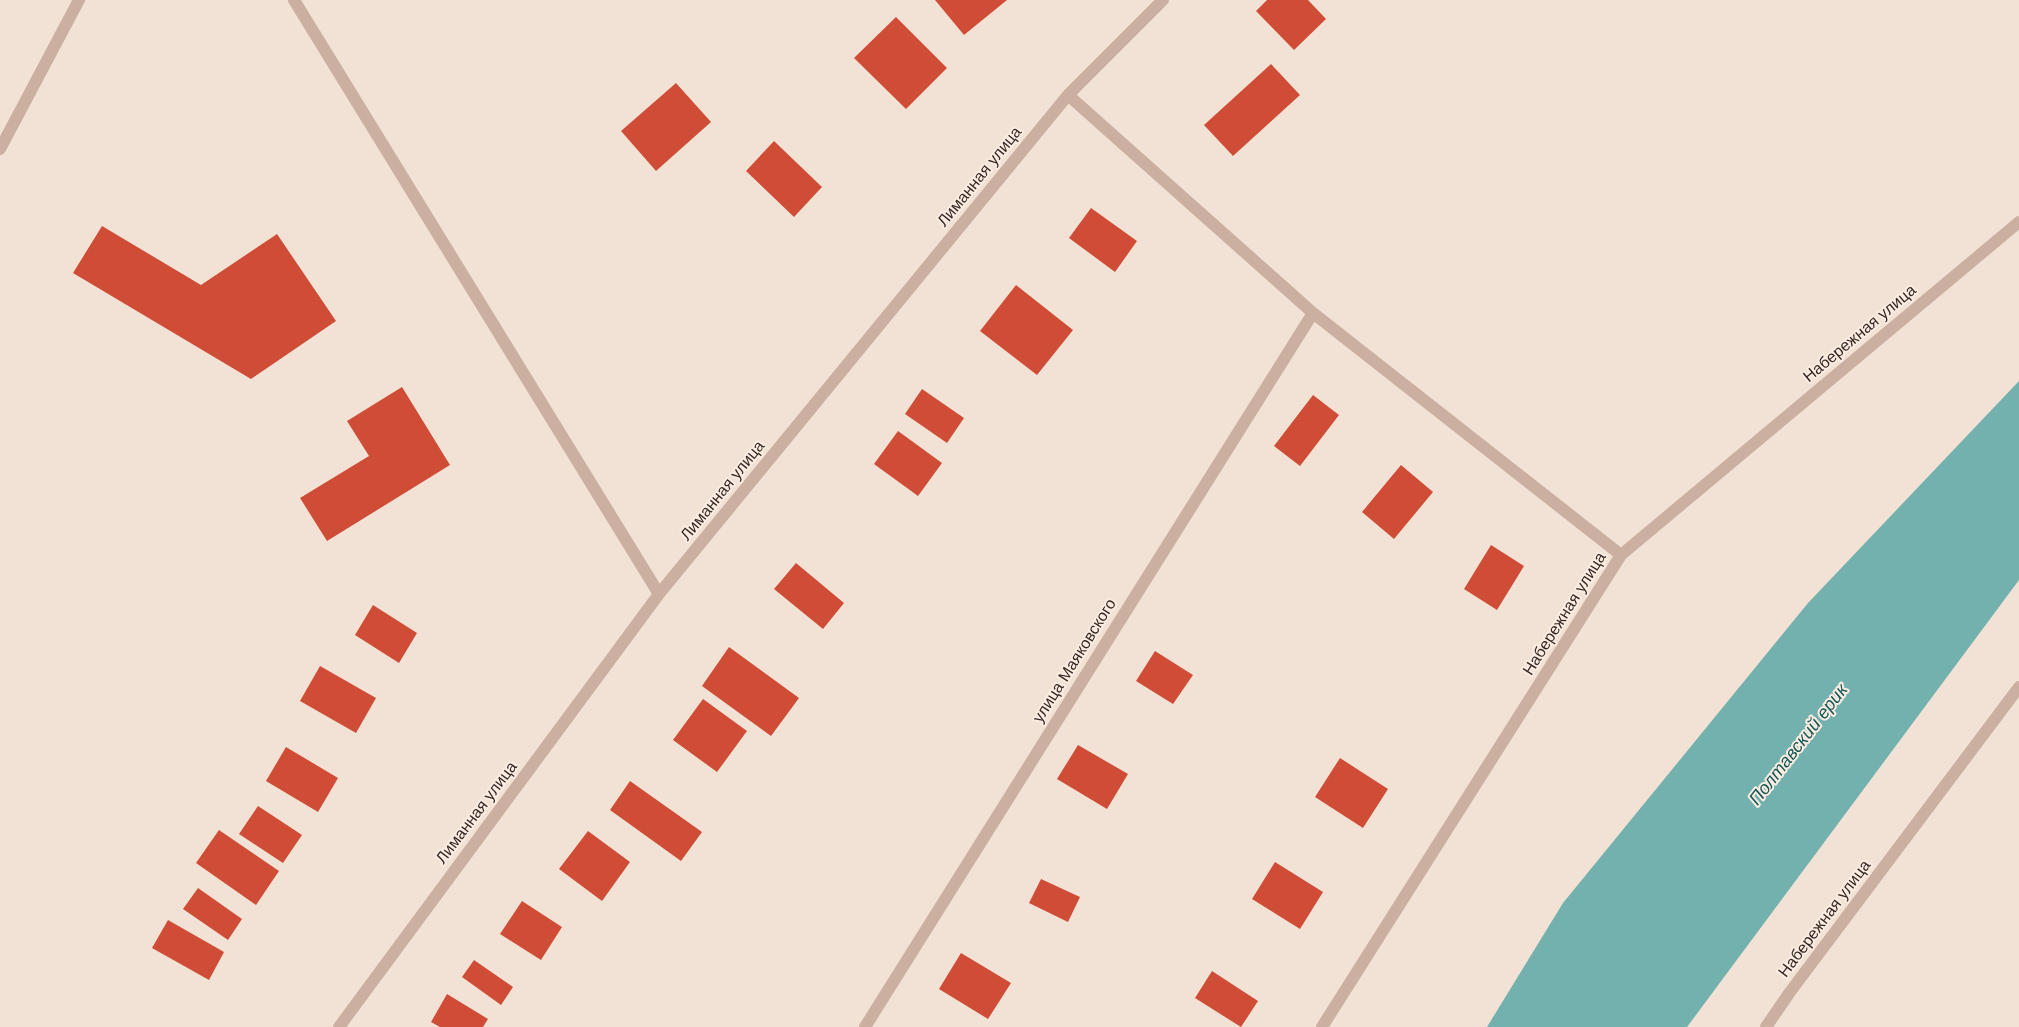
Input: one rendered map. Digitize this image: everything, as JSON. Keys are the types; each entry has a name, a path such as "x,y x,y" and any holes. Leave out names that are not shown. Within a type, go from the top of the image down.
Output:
{"street":[{"path":"0,149 78,0"},
{"path":"294,0 660,594"},
{"name":"Лиманная улица","path":"339,1027 660,594 1068,95 1163,0"},
{"path":"1068,95 1313,313 1621,555"},
{"name":"Набережная улица","path":"1322,1027 1621,555 2019,222"},
{"name":"улица Маяковского","path":"865,1027 1313,313"},
{"name":"Набережная улица","path":"1766,1027 1790,992 2019,687"}],"water":[{"name":"Полтавский ерик","path":"2019,381 2019,580 1687,1027 1487,1027 1563,903 1808,603"}],"building":[{"path":"935,0 1007,0 964,35"},
{"path":"1267,0 1308,0 1326,19 1294,50 1256,11"},
{"path":"896,17 947,68 906,109 854,58"},
{"path":"1271,64 1300,95 1233,156 1204,125"},
{"path":"676,83 711,122 656,171 621,131"},
{"path":"774,141 822,187 794,217 746,171"},
{"path":"1091,208 1137,241 1115,272 1069,238"},
{"path":"102,226 201,285 277,234 336,321 251,379 73,273"},
{"path":"1016,285 1073,330 1037,375 980,331"},
{"path":"402,387 450,465 327,541 300,498 369,456 347,421"},
{"path":"922,389 964,418 947,443 905,414"},
{"path":"1313,395 1339,415 1300,466 1274,446"},
{"path":"898,431 942,463 918,496 874,464"},
{"path":"1401,465 1433,492 1394,539 1362,512"},
{"path":"1491,545 1524,566 1497,610 1464,589"},
{"path":"796,563 844,603 823,629 774,589"},
{"path":"373,605 417,633 399,663 355,635"},
{"path":"729,647 799,698 771,736 702,686"},
{"path":"1155,651 1193,675 1173,704 1136,681"},
{"path":"320,666 376,698 356,733 300,701"},
{"path":"703,699 747,731 717,772 673,740"},
{"path":"1078,745 1128,774 1107,809 1057,779"},
{"path":"286,747 338,778 318,812 266,781"},
{"path":"1340,758 1388,789 1363,828 1315,797"},
{"path":"630,781 702,832 681,861 610,810"},
{"path":"258,806 302,835 283,863 239,834"},
{"path":"219,830 279,871 256,905 196,863"},
{"path":"588,831 630,862 602,901 559,869"},
{"path":"1275,862 1323,892 1300,929 1252,899"},
{"path":"1041,879 1080,897 1068,922 1029,903"},
{"path":"198,888 242,919 228,940 183,909"},
{"path":"522,901 562,927 541,960 500,934"},
{"path":"168,920 224,952 209,980 152,948"},
{"path":"961,953 1011,983 988,1019 939,989"},
{"path":"474,960 513,987 501,1005 462,977"},
{"path":"1212,971 1258,1001 1241,1027 1195,998"},
{"path":"447,994 488,1019 483,1027 440,1027 431,1022"}]}
